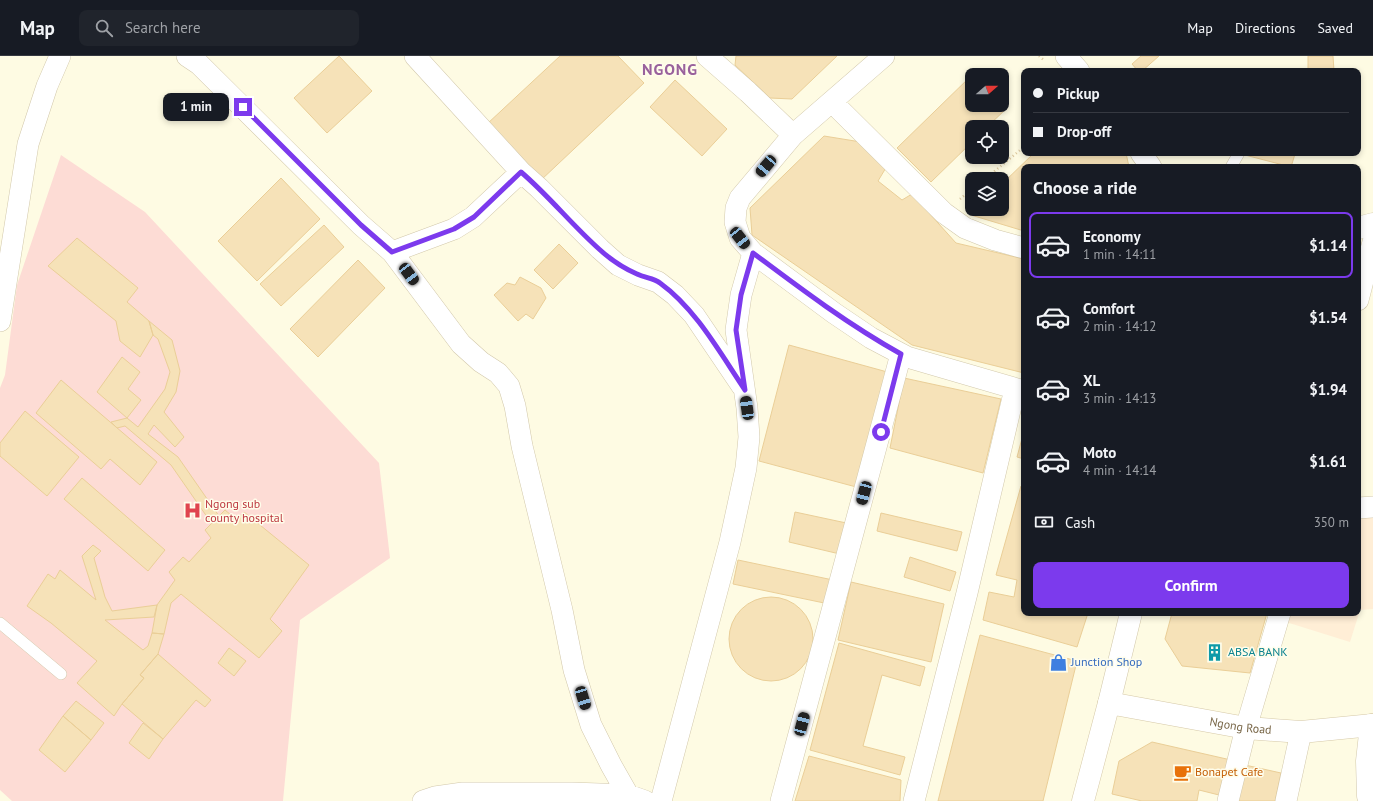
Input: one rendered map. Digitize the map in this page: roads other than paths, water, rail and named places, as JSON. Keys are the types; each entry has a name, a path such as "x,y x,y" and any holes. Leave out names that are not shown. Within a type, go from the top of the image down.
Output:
{"main road":[{"path":"1361,227 1373,224"},
{"path":"1083,801 1110,703 1130,616"},
{"name":"Ngong Road","path":"1110,703 1246,728 1301,732 1372,725"},
{"path":"1370,801 1368,796 1366,761 1372,725"}],"street":[{"path":"0,321 4,273 28,144 47,86 60,56"},
{"path":"187,56 199,64 361,225 392,252 461,344 481,362 498,373 509,386 515,406 522,446 562,610 574,670 591,725 611,765 637,798"},
{"path":"415,56 521,172 600,249 618,264 638,275 658,282 675,295 694,315 745,390"},
{"path":"707,56 748,92 793,135"},
{"path":"884,56 793,135 740,198 736,208 735,222 740,238 753,253 834,313 871,338 901,354 1020,390 968,585 914,801"},
{"path":"1066,56 1076,68"},
{"path":"832,102 944,213 965,228 995,240 1021,247"},
{"path":"392,252 454,229 474,217 521,172"},
{"path":"1361,288 1373,242"},
{"path":"661,801 730,542 746,468 749,437 745,390 736,330 741,295 753,253"},
{"path":"782,801 901,354"},
{"path":"1361,508 1373,506"},
{"path":"1228,801 1246,728 1279,616"},
{"path":"1286,801 1301,732"},
{"path":"423,801 435,797 463,793 572,793 637,798"}],"lane":[{"path":"0,623 61,674"}],"place":[{"name":"Ngong sub county hospital","path":"192,511"},
{"name":"ABSA BANK","path":"1215,652"},
{"name":"Junction Shop","path":"1058,662"},
{"name":"Bonapet Cafe","path":"1182,772"}],"district":[{"name":"NGONG","path":"670,69"}]}
